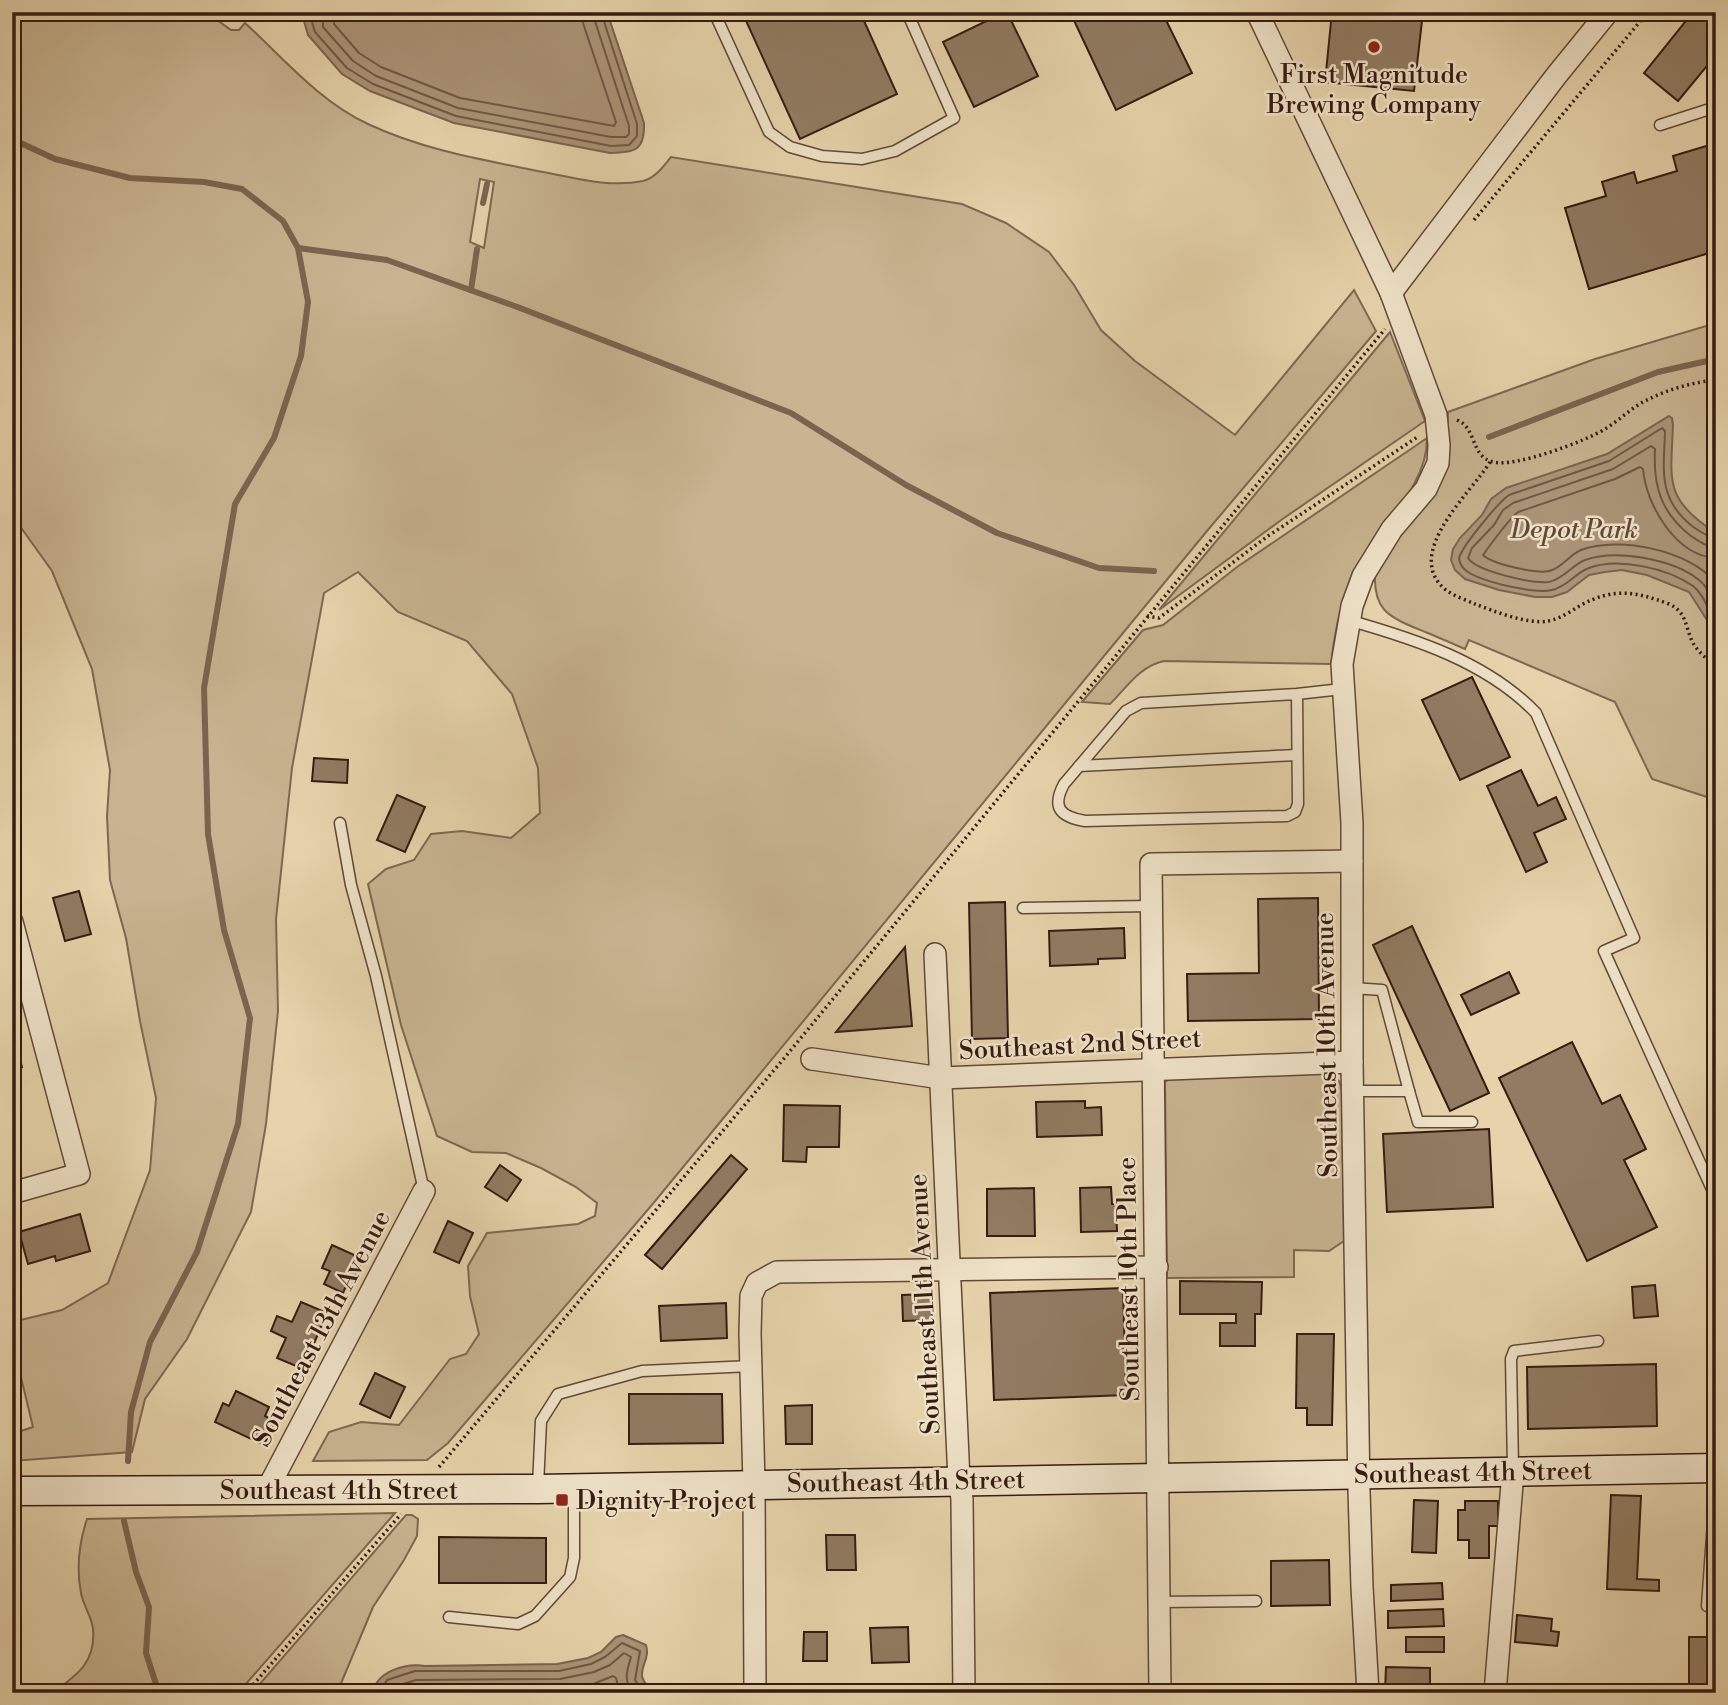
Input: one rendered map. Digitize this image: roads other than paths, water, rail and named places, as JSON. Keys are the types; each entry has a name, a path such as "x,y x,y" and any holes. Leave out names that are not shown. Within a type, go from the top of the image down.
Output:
{"street":[{"path":"1257,12 1391,293 1608,12"},
{"name":"Southeast 10th Avenue","path":"1368,1693 1359,1474 1350,779 1342,664 1348,620 1357,590 1372,558 1434,476 1439,454 1437,425 1391,293"},
{"name":"Southeast 10th Place","path":"1160,1693 1151,863 1352,861"},
{"path":"12,922 19,975 79,1174 12,1193"},
{"name":"Southeast 11th Avenue","path":"935,954 962,1499 964,1693"},
{"name":"Southeast 2nd Street","path":"812,1059 941,1078 1352,1062"},
{"name":"Southeast 13th Avenue","path":"267,1490 424,1191"},
{"path":"755,1693 751,1296 758,1283 777,1272 1157,1267"},
{"name":"Southeast 4th Street","path":"12,1492 538,1489 1716,1468"},
{"path":"1495,1693 1513,1472"}],"lane":[{"path":"714,12 769,132 790,147 822,156 862,159 895,151 954,118 907,12"},
{"path":"1660,125 1716,107"},
{"path":"1348,620 1407,637 1466,663 1517,693 1536,713 1634,938 1604,951 1716,1198"},
{"path":"1297,694 1298,804 1295,812 1287,816 1076,819 1060,811 1057,804 1058,795 1079,766 1126,711 1141,703 1342,689"},
{"path":"1079,766 1297,755"},
{"path":"340,823 351,885 376,976 424,1191"},
{"path":"1023,908 1151,906"},
{"path":"1352,988 1382,990 1418,1122 1472,1122"},
{"path":"1354,1091 1409,1091"},
{"path":"1513,1472 1511,1359 1514,1351 1598,1341"},
{"path":"538,1489 541,1421 558,1394 642,1371 751,1366"},
{"path":"1707,1606 1716,1480"},
{"path":"449,1617 518,1624 535,1616 551,1600 570,1577 575,1488"},
{"path":"1159,1602 1256,1601"}],"water":[{"path":"309,12 607,12 644,123 643,139 637,148 610,153 454,123 370,91 342,74 308,35 304,21"},
{"path":"1669,416 1673,425 1671,460 1674,487 1687,510 1716,533 1716,634 1689,592 1647,575 1622,570 1589,575 1567,592 1552,597 1535,597 1499,590 1465,579 1455,570 1451,560 1453,549 1482,515 1491,499 1506,488 1607,454"},
{"path":"623,1635 646,1645 647,1654 642,1676 651,1693 373,1693 380,1679 401,1667 557,1664 588,1658 601,1652 616,1637"}],"waterway":[{"path":"12,139 55,159 130,178 204,182 242,189 283,221 298,248 308,302 301,356 274,438 235,504 204,688 208,834 224,930 250,1018 238,1124 197,1252 150,1342 131,1412 128,1461"},
{"path":"483,203 487,184"},
{"path":"298,248 387,260 520,308 791,413 906,485 997,533 1099,568 1154,571"},
{"path":"471,290 477,249"},
{"path":"1489,437 1658,372 1716,359"},
{"path":"124,1521 136,1572 149,1607 146,1653 161,1693"}],"place":[{"name":"First Magnitude Brewing Company","path":"1374,47"},
{"name":"Dignity Project","path":"562,1500"}],"park label":[{"name":"Depot Park","path":"1574,529"}]}
